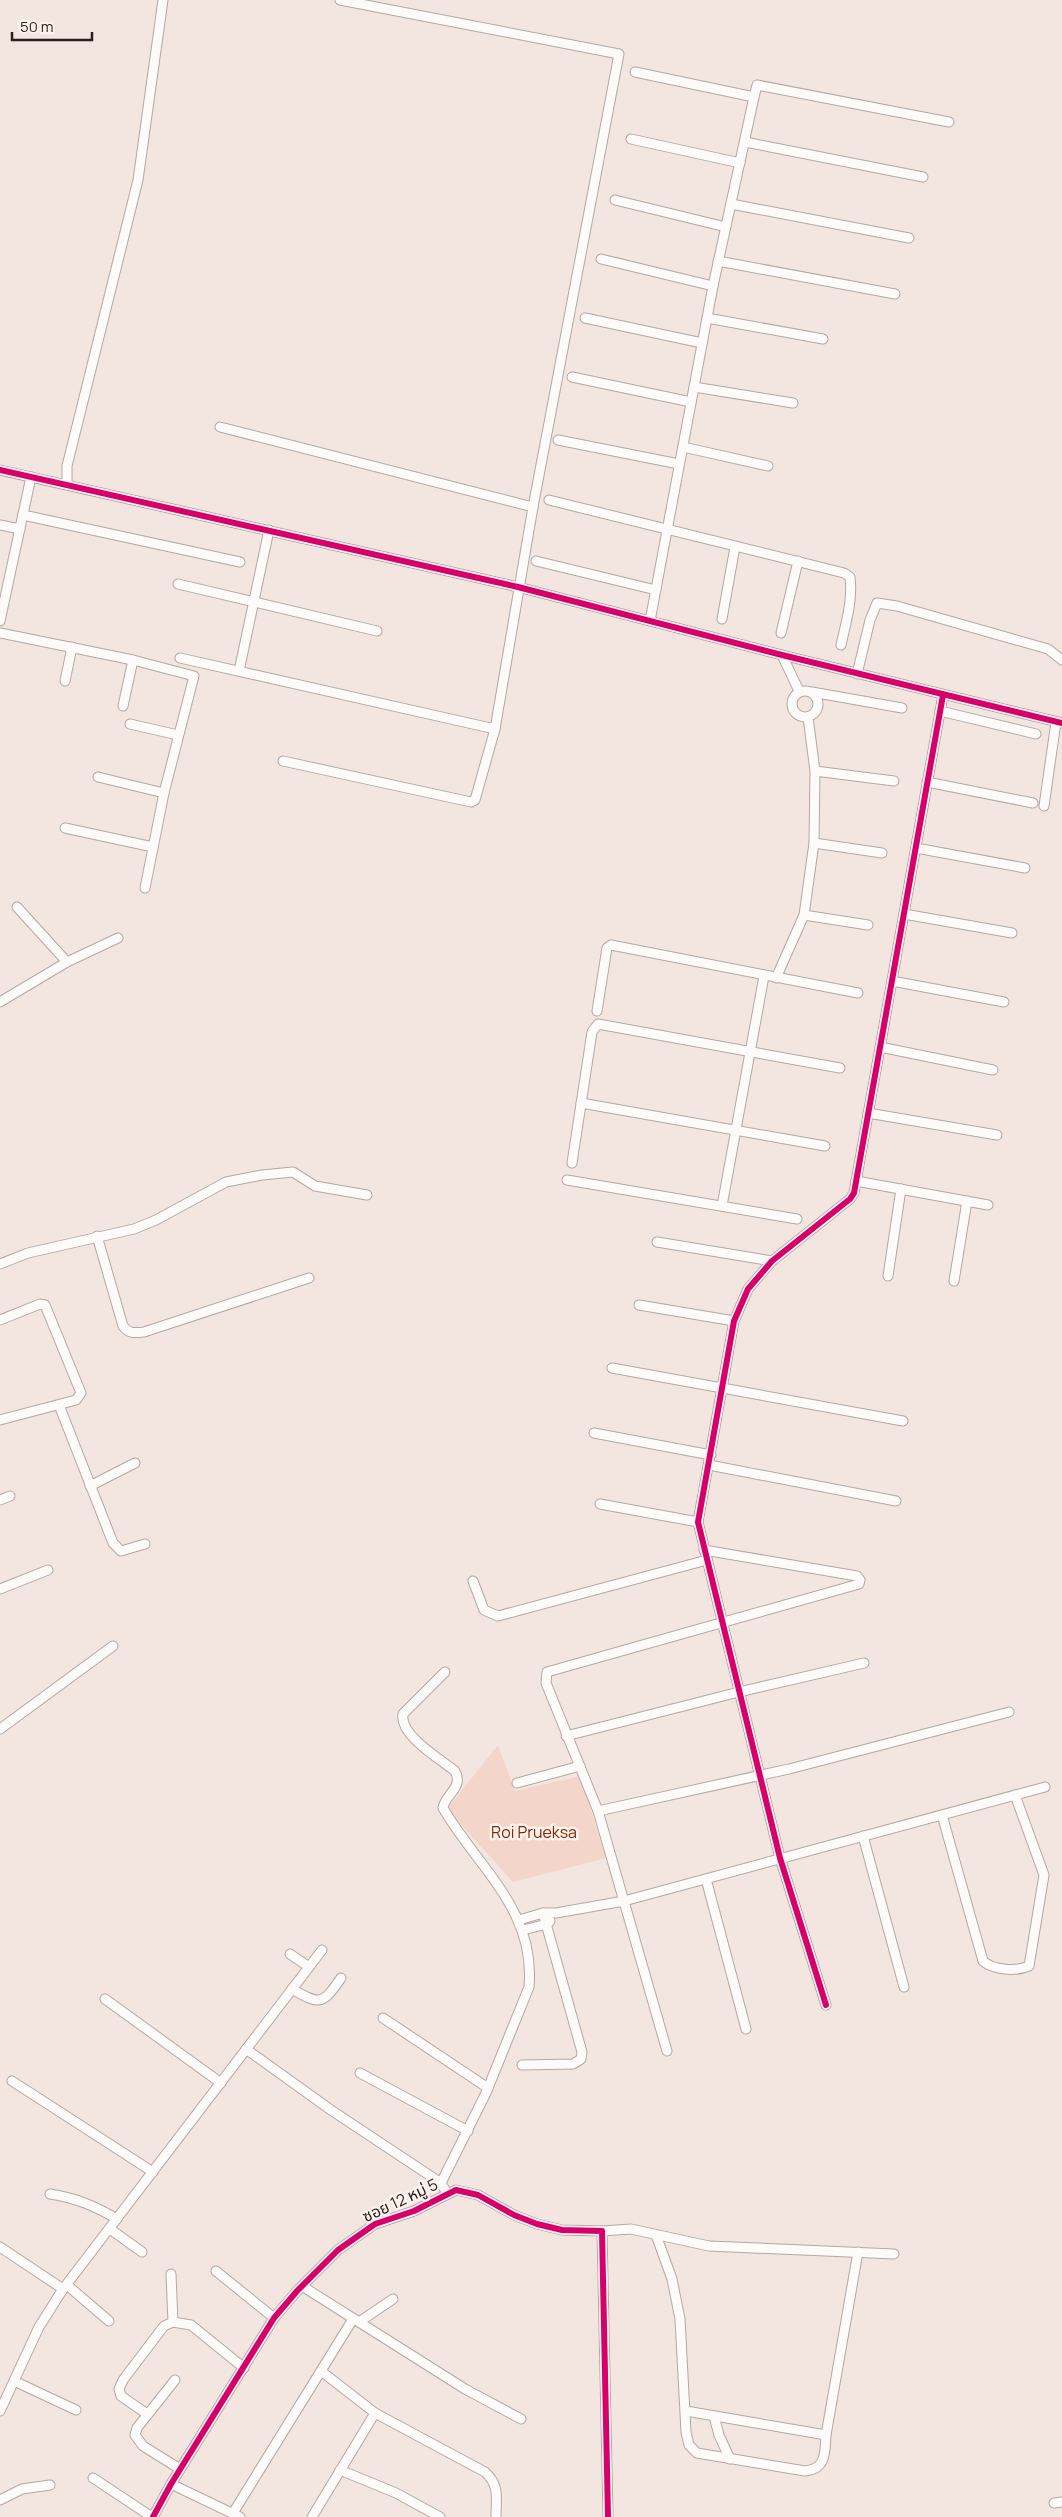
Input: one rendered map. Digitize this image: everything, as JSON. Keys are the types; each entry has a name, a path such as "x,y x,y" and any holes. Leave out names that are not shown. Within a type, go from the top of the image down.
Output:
{"street":[{"path":"67,484 67,466 138,180 163,0"},
{"path":"283,761 471,802 477,797 495,729 518,587 619,54 340,0"},
{"path":"635,72 754,97"},
{"path":"650,621 713,286 757,85 949,122"},
{"path":"631,139 740,163"},
{"path":"745,142 923,177"},
{"path":"615,200 726,227"},
{"path":"731,204 909,238"},
{"path":"601,259 713,286"},
{"path":"718,261 895,294"},
{"path":"585,318 702,343"},
{"path":"707,318 823,339"},
{"path":"572,377 691,402"},
{"path":"694,387 793,404"},
{"path":"220,427 533,507"},
{"path":"558,440 679,464"},
{"path":"682,447 768,466"},
{"path":"0,470 269,530 395,561 518,587 782,655 1059,723 1044,806"},
{"path":"0,621 4,586 20,529 31,477"},
{"path":"549,500 838,571 850,576 850,606 841,646"},
{"path":"23,515 240,562"},
{"path":"0,525 20,529"},
{"path":"239,671 256,601 269,530"},
{"path":"722,619 735,547"},
{"path":"536,561 656,590"},
{"path":"781,633 798,562"},
{"path":"178,584 377,631"},
{"path":"858,674 870,620 877,603 897,606 1048,648 1062,660"},
{"path":"0,633 133,660 194,676 164,793 145,888"},
{"path":"65,681 72,647"},
{"path":"782,655 799,691"},
{"path":"180,658 495,729"},
{"path":"123,706 133,660"},
{"path":"799,691 902,708"},
{"path":"799,691 793,698 792,706 800,716 808,717 816,712 819,704 812,692"},
{"path":"826,2005 780,1858 698,1522 734,1321 748,1290 772,1261 850,1199 854,1193 943,695"},
{"path":"940,711 1036,734"},
{"path":"776,978 804,914 814,843 815,771 808,717"},
{"path":"130,724 178,735"},
{"path":"815,771 894,781"},
{"path":"98,777 164,793"},
{"path":"927,782 1033,803"},
{"path":"65,828 153,847"},
{"path":"814,843 882,854"},
{"path":"916,848 1024,868"},
{"path":"17,907 67,962"},
{"path":"804,914 868,925"},
{"path":"904,914 1012,934"},
{"path":"0,1002 67,962 118,938"},
{"path":"597,1011 608,948 611,945 858,993"},
{"path":"722,1206 764,976"},
{"path":"892,980 1004,1002"},
{"path":"572,1163 592,1032 598,1024 840,1068"},
{"path":"880,1047 993,1070"},
{"path":"581,1104 825,1146"},
{"path":"868,1113 997,1135"},
{"path":"0,1264 28,1253 134,1229 156,1220 226,1182 248,1177 293,1172 315,1186 367,1195"},
{"path":"567,1180 796,1219"},
{"path":"856,1181 988,1205"},
{"path":"888,1276 901,1189"},
{"path":"954,1281 967,1201"},
{"path":"97,1236 122,1326 127,1332 144,1332 309,1278"},
{"path":"657,1242 772,1261"},
{"path":"0,1320 40,1304 47,1306 81,1393 79,1398 0,1420"},
{"path":"639,1305 734,1321"},
{"path":"612,1368 903,1421"},
{"path":"59,1404 116,1549 124,1550 145,1544"},
{"path":"594,1433 711,1455"},
{"path":"90,1486 135,1463"},
{"path":"709,1465 896,1501"},
{"path":"0,1500 10,1496"},
{"path":"600,1504 698,1522"},
{"path":"667,2051 598,1811 546,1683 547,1672 859,1584 860,1580 857,1576 704,1550"},
{"path":"473,1581 484,1610 498,1616 707,1560"},
{"path":"0,1589 48,1570"},
{"path":"0,1729 113,1646"},
{"path":"566,1736 740,1692 864,1664"},
{"path":"441,2182 488,2088 528,1987 530,1974 523,1930 511,1902 443,1808 457,1786 458,1781 455,1771 407,1732 402,1722 403,1714 445,1672"},
{"path":"598,1811 759,1774 789,1769 1009,1712"},
{"path":"517,1783 580,1766"},
{"path":"519,1920 543,1913 556,1913 624,1900 1045,1787"},
{"path":"942,1815 983,1961 989,1966 1021,1970 1029,1966 1044,1875 1015,1795"},
{"path":"862,1836 904,1987"},
{"path":"706,1879 746,2029"},
{"path":"522,2065 574,2064 581,2059 582,2052 543,1913"},
{"path":"523,1930 547,1924 556,1913"},
{"path":"0,2411 39,2326 65,2287 322,1950"},
{"path":"290,1954 309,1967"},
{"path":"292,1989 309,1999 327,1998 341,1978"},
{"path":"104,2000 221,2083"},
{"path":"382,2018 488,2088"},
{"path":"246,2049 331,2110 441,2182 447,2193"},
{"path":"360,2073 468,2131"},
{"path":"12,2081 153,2172"},
{"name":"ซอย 12 หมู่ 5","path":"152,2517 274,2318 302,2286 338,2250 375,2224 414,2211 447,2193 456,2190 468,2191 514,2216 562,2230 602,2231 630,2229 709,2246 894,2254"},
{"path":"50,2194 74,2198 92,2204 117,2219"},
{"path":"110,2229 142,2252"},
{"path":"602,2231 608,2517"},
{"path":"656,2235 672,2279 679,2312 686,2432 689,2445 697,2453 789,2470 815,2470 821,2466 824,2458 826,2435 858,2252"},
{"path":"0,2247 65,2287 109,2321"},
{"path":"216,2271 274,2318"},
{"path":"171,2274 173,2322"},
{"path":"302,2286 465,2389 521,2419"},
{"path":"171,2484 237,2515 321,2371 356,2321 393,2299"},
{"path":"148,2414 121,2396 119,2389 123,2380 164,2326 173,2322 191,2325 244,2368"},
{"path":"321,2371 375,2413 485,2472 494,2480 496,2517"},
{"path":"175,2380 137,2428 135,2435 143,2446 180,2469"},
{"path":"14,2381 76,2410"},
{"path":"686,2411 826,2435"},
{"path":"312,2517 375,2413"},
{"path":"714,2416 719,2435 730,2459"},
{"path":"340,2470 396,2493 440,2517"},
{"path":"93,2478 152,2517"},
{"path":"0,2500 22,2489 50,2485"}],"green space":[{"name":"Roi Prueksa","path":"498,1745 515,1791 580,1776 606,1858 513,1882 447,1809"}],"cycle path":[{"path":"0,470 518,587 782,655 1062,723"},
{"path":"826,2005 780,1858 698,1522 734,1321 748,1289 772,1261 850,1199 854,1193 943,695"},
{"path":"153,2517 171,2484 274,2318 297,2291 338,2250 375,2224 414,2211 456,2190 478,2195 514,2215 537,2224 562,2230 602,2231 608,2517"}]}
